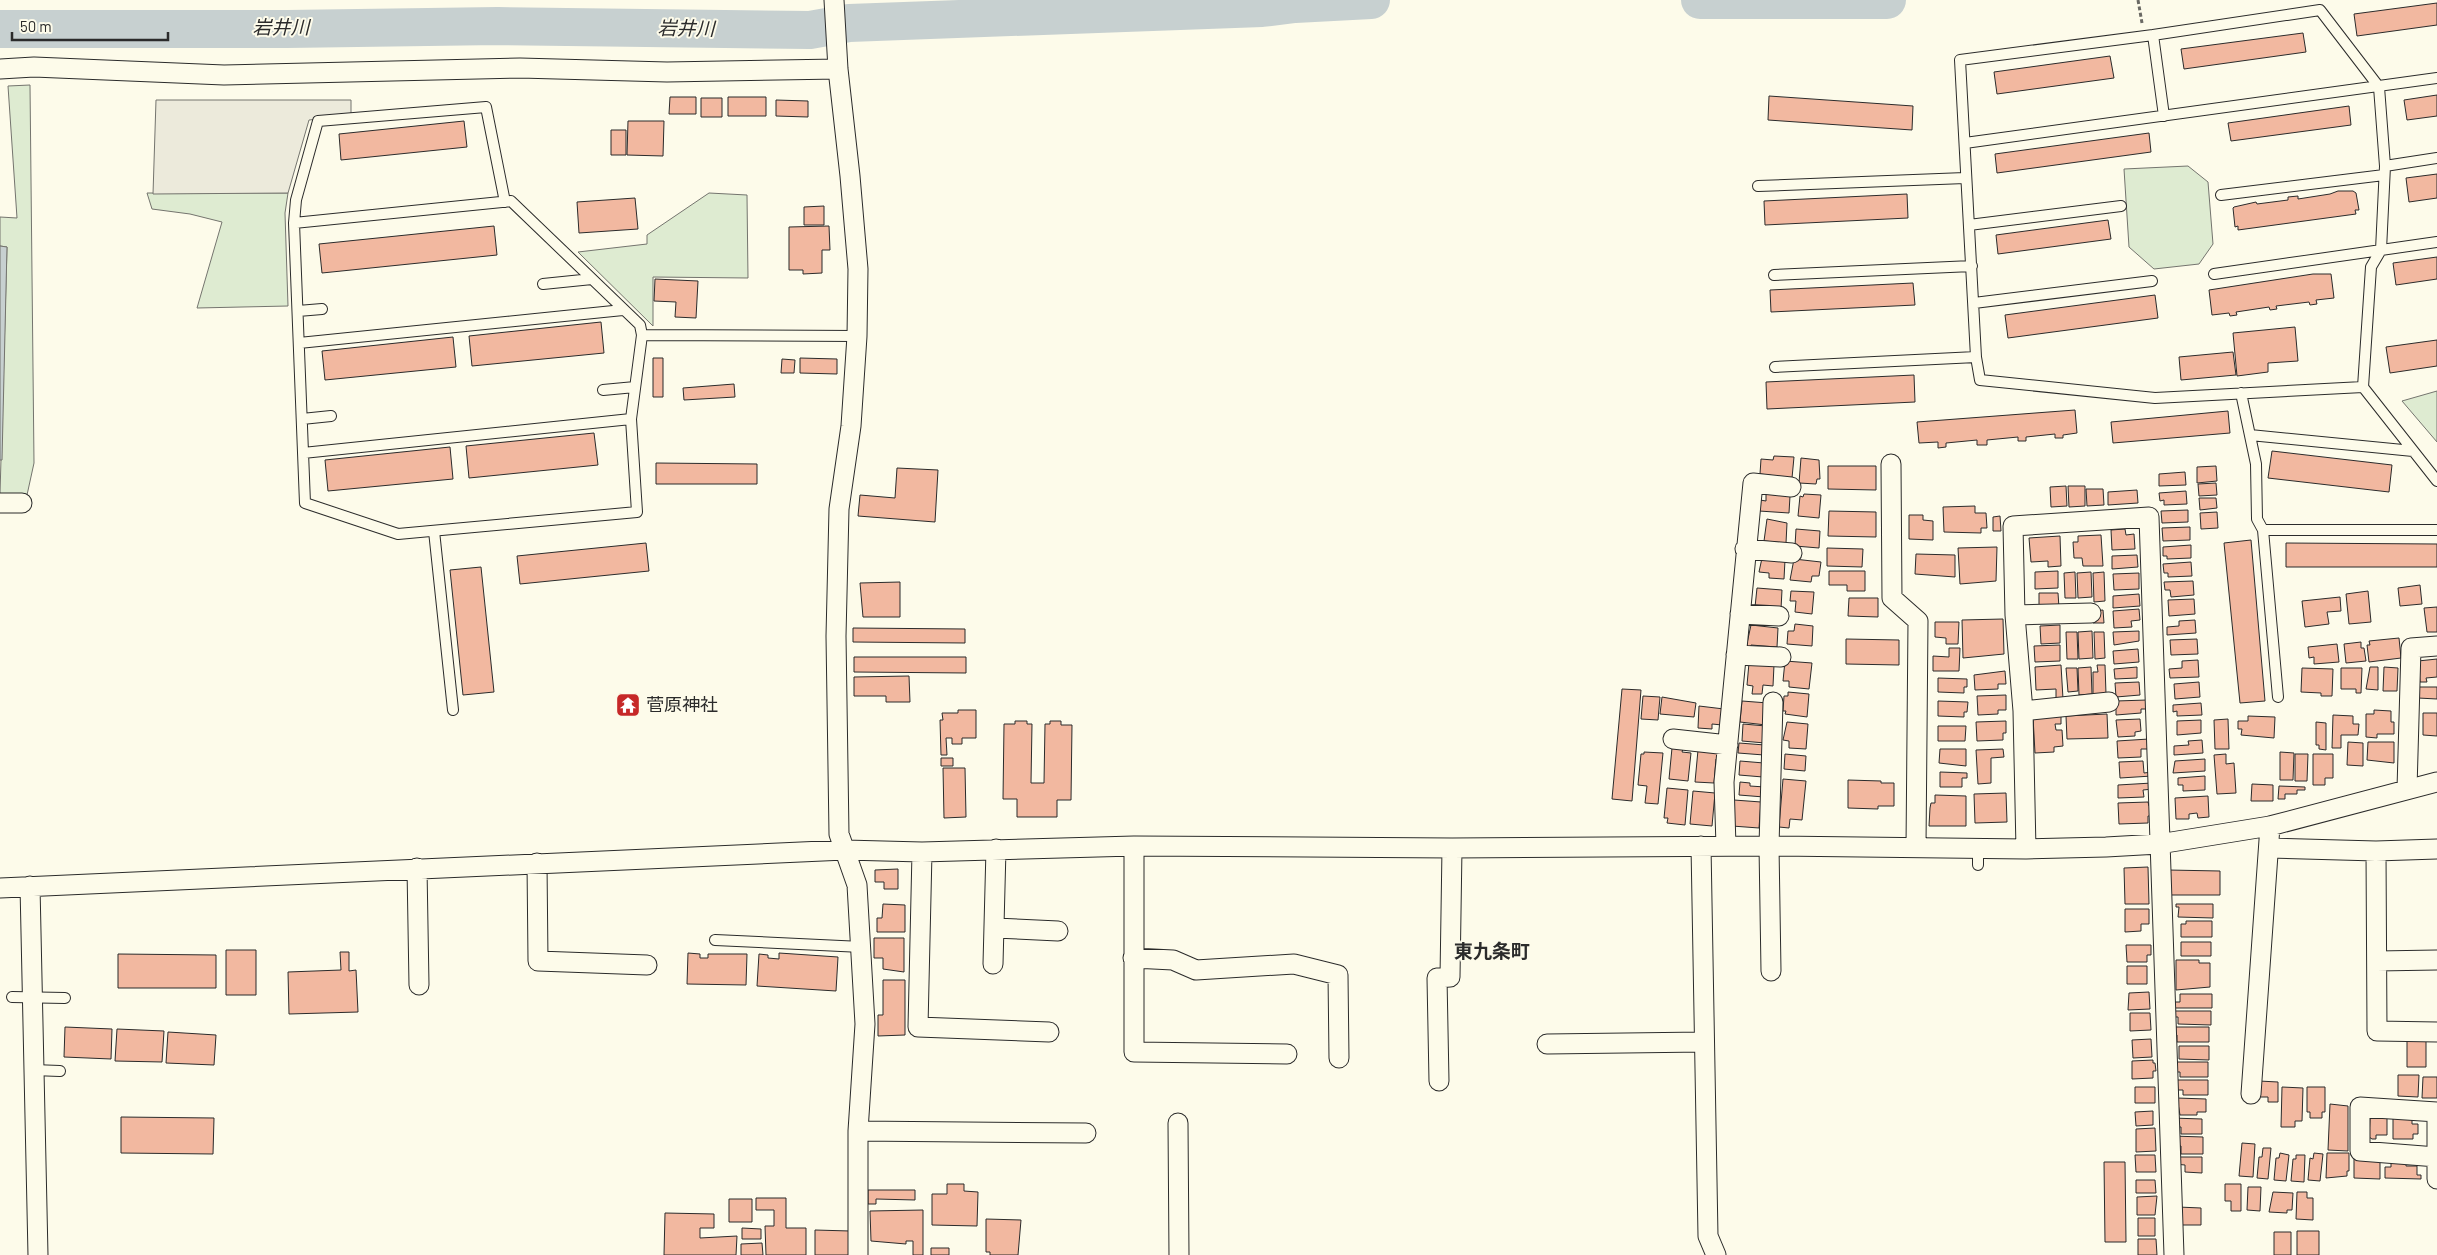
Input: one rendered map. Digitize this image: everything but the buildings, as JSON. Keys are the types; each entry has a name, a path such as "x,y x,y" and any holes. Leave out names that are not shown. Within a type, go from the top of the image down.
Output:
{"street":[{"path":"834,0 838,63 858,269 857,336 851,426 839,509 836,636 839,834 857,885 865,1024 858,1130 858,1255"},
{"path":"0,69 34,67 224,75 520,68 666,72 838,63"},
{"path":"1891,464 1892,598 1918,621 1913,682 1916,847"},
{"path":"1726,846 1724,782 1745,549 1753,483 1791,488"},
{"path":"0,503 22,504"},
{"path":"2026,849 2022,711 2015,615 2013,526 2149,517 2174,1255"},
{"path":"1745,549 1792,553"},
{"path":"2015,615 2091,613"},
{"path":"1740,614 1779,616"},
{"path":"2407,789 2410,648 2437,646"},
{"path":"1736,655 1781,658"},
{"path":"1772,971 1769,846 1773,702"},
{"path":"2022,711 2109,702"},
{"path":"1673,739 1728,745"},
{"path":"0,888 846,850 922,852 1134,846 1452,848 1769,846 1916,847 1978,856 2026,849 2159,844 2270,826 2437,782"},
{"path":"2251,1094 2270,826"},
{"path":"1134,846 1134,1052 1287,1054"},
{"path":"1700,846 1702,1042 1708,1236 1716,1255"},
{"path":"1439,1081 1437,978 1450,977 1452,848"},
{"path":"2269,848 2376,851 2437,849"},
{"path":"993,964 996,849"},
{"path":"2376,851 2377,1031 2437,1032"},
{"path":"922,852 918,1027 1049,1032"},
{"path":"537,863 538,961 647,966"},
{"path":"417,868 419,985"},
{"path":"30,886 38,1255"},
{"path":"995,928 1058,931"},
{"path":"1133,958 1173,960 1196,970 1294,964 1338,975 1339,1058"},
{"path":"2377,961 2437,960"},
{"path":"1547,1044 1702,1042"},
{"path":"2437,1157 2360,1151 2360,1107 2437,1112 2437,1157 2437,1179"},
{"path":"1178,1123 1178,1255"},
{"path":"858,1130 1086,1133"}],"lane":[{"path":"2363,387 2156,398 1980,380 1976,358 1960,60 2153,35 2320,10 2379,87 2385,170 2381,250 2372,267 2363,387 2437,482"},
{"path":"2153,35 2164,116"},
{"path":"1965,143 2437,78"},
{"path":"294,223 505,202 510,201 640,326 642,335 631,419 637,512 398,534 306,504 294,223 300,170 314,122 486,107 505,202"},
{"path":"2221,196 2385,170 2437,158"},
{"path":"1758,186 1965,178"},
{"path":"1969,225 2121,206"},
{"path":"2214,274 2437,242"},
{"path":"1774,275 1972,266"},
{"path":"543,284 592,279"},
{"path":"1974,303 2152,281"},
{"path":"298,311 322,309"},
{"path":"299,343 623,310"},
{"path":"642,335 857,336"},
{"path":"1775,366 1976,358"},
{"path":"603,390 635,387"},
{"path":"2241,393 2256,464 2257,519 2263,530 2278,697"},
{"path":"302,419 331,416"},
{"path":"304,453 631,419"},
{"path":"2250,435 2413,451"},
{"path":"2263,530 2437,530"},
{"path":"434,531 453,710"},
{"path":"715,940 862,947"},
{"path":"12,997 65,998"},
{"path":"33,1070 60,1071"}],"path":[{"path":"2138,0 2142,22"}],"green space":[{"path":"30,85 34,463 27,495 0,494 7,247 0,246 0,217 17,218 8,86"},
{"path":"2188,166 2208,182 2213,244 2199,264 2154,269 2129,247 2124,169"},
{"path":"147,193 288,193 285,213 288,306 197,308 222,222 190,214 152,209"},
{"path":"709,193 747,195 748,278 653,277 653,326 578,252 647,244 647,235"},
{"path":"2437,391 2437,442 2402,401"}],"shaded area":[{"path":"156,100 351,100 351,116 309,120 288,193 153,194"},
{"path":"0,246 7,247 2,460 0,460"}],"waterway":[{"name":"岩井川","path":"0,29 287,29 498,26 810,30 849,23 1262,8 1295,4 1371,0"},
{"name":"岩井川","path":"1700,0 1887,0"}],"place":[{"name":"菅原神社","path":"628,705"}],"district":[{"name":"東九条町","path":"1492,951"}]}
